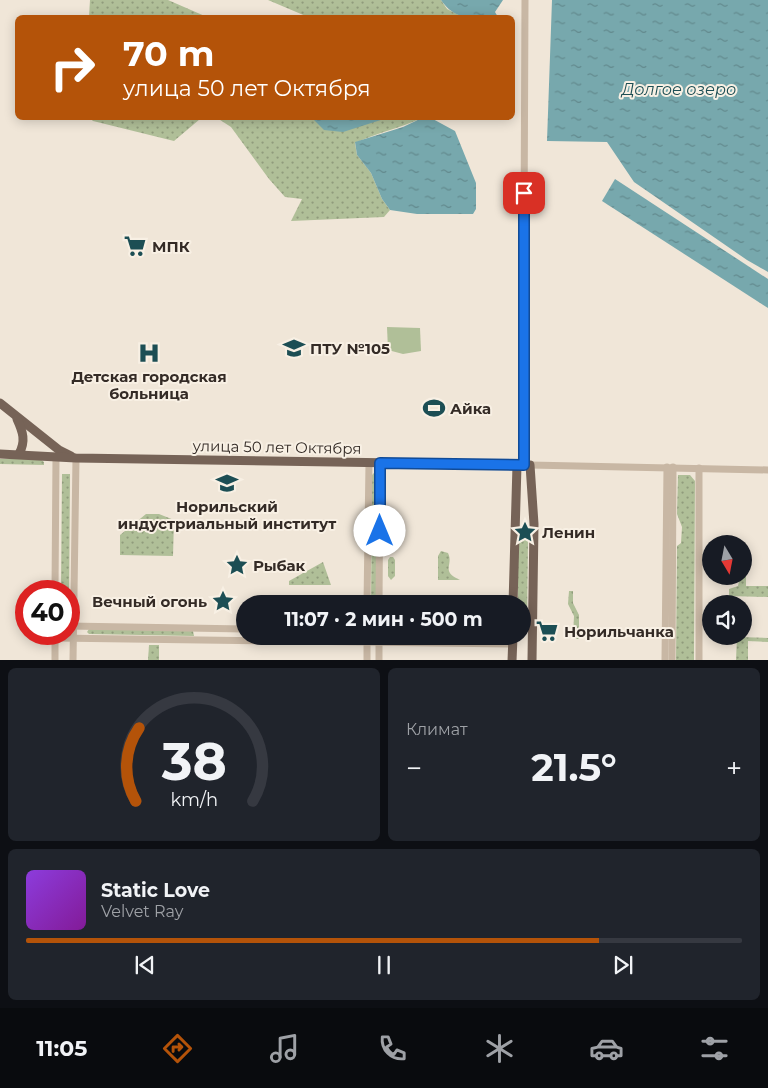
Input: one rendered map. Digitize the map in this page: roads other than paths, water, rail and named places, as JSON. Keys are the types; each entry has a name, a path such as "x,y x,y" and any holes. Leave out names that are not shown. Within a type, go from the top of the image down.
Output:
{"main road":[{"path":"0,403 59,450 76,458"},
{"path":"16,417 24,438 19,454"},
{"name":"улица 50 лет Октября","path":"0,454 76,458 523,465"},
{"path":"514,595 523,465"},
{"path":"523,465 534,524 532,660"},
{"path":"512,660 513,645"}],"street":[{"path":"523,465 525,0"},
{"path":"55,580 56,457"},
{"path":"72,580 76,458"},
{"path":"368,595 369,462"},
{"path":"379,595 380,463"},
{"name":"улица 50 лет Октября","path":"523,465 768,470"},
{"path":"665,660 670,467"},
{"path":"699,468 699,660"},
{"path":"669,508 672,660"},
{"path":"80,626 236,629"},
{"path":"196,628 196,640"},
{"path":"80,638 196,640 236,638"},
{"path":"55,645 55,660"},
{"path":"73,660 74,645"},
{"path":"367,645 367,660"},
{"path":"379,645 379,660"}],"water":[{"path":"441,0 503,0 495,12 497,15 459,15 447,7"},
{"name":"Долгое озеро","path":"552,0 768,0 768,272 747,260 634,182 607,142 547,141"},
{"path":"314,120 381,120 343,132 324,130"},
{"path":"418,120 435,120 455,131 476,183 476,209 473,214 417,214 390,210 382,199 371,173 357,155 355,142 403,127"},
{"path":"615,179 768,279 768,308 602,201"}],"place":[{"name":"МПК","path":"135,246"},
{"name":"ПТУ №105","path":"294,348"},
{"name":"Детская городская больница","path":"149,353"},
{"name":"Айка","path":"434,408"},
{"name":"Норильский индустриальный институт","path":"227,483"},
{"name":"Ленин","path":"525,532"},
{"name":"Рыбак","path":"237,565"},
{"name":"Вечный огонь","path":"223,601"},
{"name":"Норильчанка","path":"547,631"}]}
